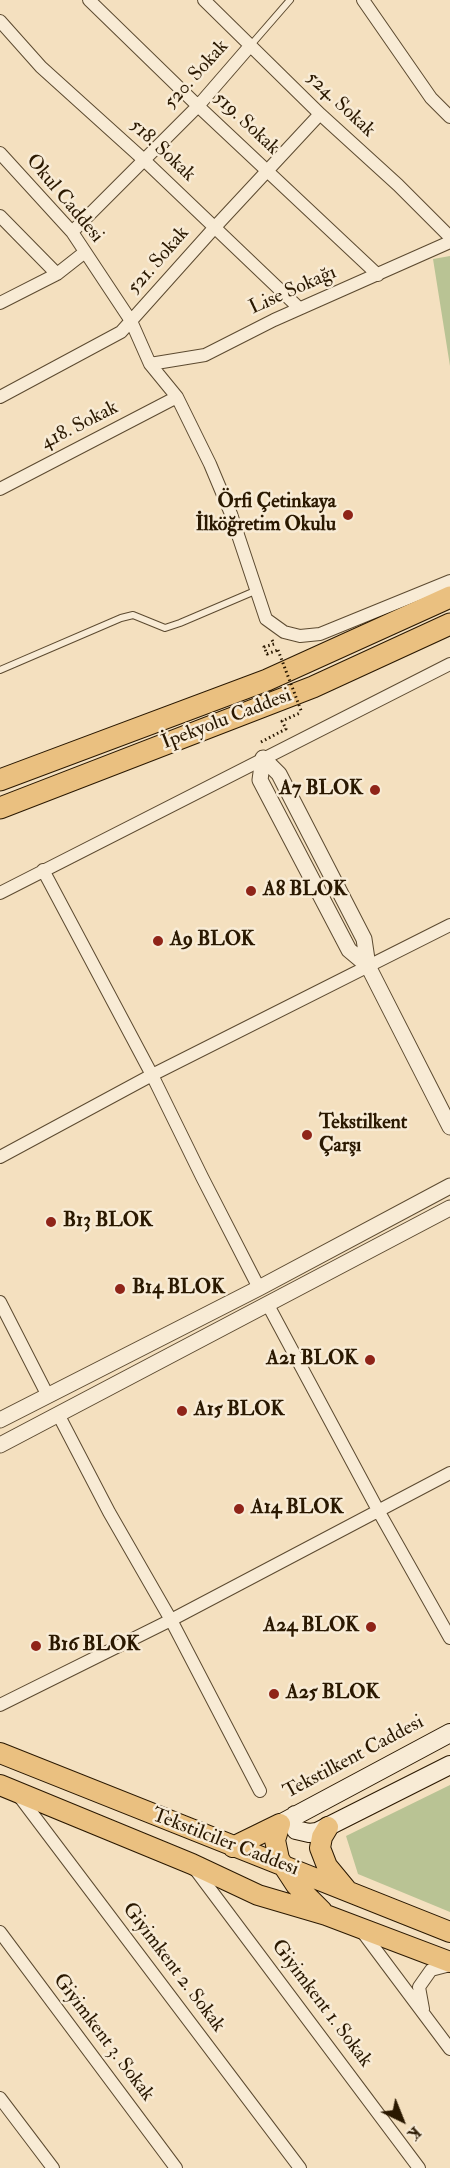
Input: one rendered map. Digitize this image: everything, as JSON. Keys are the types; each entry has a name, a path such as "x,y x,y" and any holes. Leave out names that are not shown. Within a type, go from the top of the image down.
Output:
{"highway":[{"name":"İpekyolu Caddesi","path":"0,780 267,680 450,597"},
{"name":"İpekyolu Caddesi","path":"0,808 313,687 450,624"}],"main road":[{"name":"Tekstilkent Caddesi","path":"288,1819 450,1733"},
{"name":"Tekstilciler Caddesi","path":"0,1754 450,1932"},
{"path":"288,1819 300,1832 309,1833 328,1827 450,1765"},
{"name":"Tekstilciler Caddesi","path":"8,1788 192,1864 258,1895 326,1915 450,1964"},
{"path":"233,1847 288,1819"},
{"path":"288,1819 275,1840 276,1851 282,1865 307,1897 326,1915"},
{"path":"328,1827 322,1837 320,1848 332,1874 347,1891"}],"street":[{"name":"519. Sokak","path":"89,0 378,275"},
{"name":"524. Sokak","path":"204,0 450,237"},
{"path":"363,0 431,98 450,117"},
{"name":"518. Sokak","path":"0,21 41,67 144,160 299,308"},
{"name":"520. Sokak","path":"72,232 198,106 250,46"},
{"name":"521. Sokak","path":"0,397 121,332 320,114"},
{"name":"Okul Caddesi","path":"0,153 72,232 132,321 150,364 177,397 210,464 231,514 266,619 284,632 300,636 320,634 450,580"},
{"path":"0,216 57,274"},
{"name":"Lise Sokağı","path":"150,364 205,355 299,308 450,242"},
{"path":"0,303 57,274 85,252"},
{"name":"418. Sokak","path":"0,489 177,397"},
{"path":"0,893 450,664"},
{"path":"263,758 279,774 364,939 368,966 450,1126"},
{"path":"43,870 152,1075 268,1305 379,1512 450,1638"},
{"path":"0,1157 152,1075 450,925"},
{"path":"0,1420 259,1288 450,1186"},
{"path":"0,1445 450,1208"},
{"path":"0,1302 109,1512 171,1620 260,1791"},
{"path":"0,1705 171,1620 450,1473"},
{"name":"Giyimkent 2. Sokak","path":"8,1788 300,2168"},
{"name":"Giyimkent 1. Sokak","path":"192,1864 419,2168"},
{"path":"359,1928 450,2049"},
{"name":"Giyimkent 3. Sokak","path":"0,1932 176,2168"},
{"path":"423,2013 419,1987 431,1970 450,1964"},
{"path":"0,2098 53,2168"}],"lane":[{"path":"250,46 290,0"},
{"path":"0,670 121,618 133,615 165,628 255,591"}],"path":[{"path":"274,644 264,647 267,654 278,650 302,712 282,721 286,729"}],"green space":[{"path":"450,256 450,366 433,259"},
{"path":"450,1785 450,1912 358,1874 346,1836"}],"place":[{"name":"Örfi Çetinkaya İlköğretim Okulu","path":"348,515"},
{"name":"A7 BLOK","path":"375,790"},
{"name":"A8 BLOK","path":"251,891"},
{"name":"A9 BLOK","path":"158,941"},
{"name":"Tekstilkent Çarşı","path":"307,1135"},
{"name":"B13 BLOK","path":"51,1222"},
{"name":"B14 BLOK","path":"120,1289"},
{"name":"A21 BLOK","path":"370,1360"},
{"name":"A15 BLOK","path":"182,1411"},
{"name":"A14 BLOK","path":"239,1509"},
{"name":"A24 BLOK","path":"371,1627"},
{"name":"B16 BLOK","path":"36,1646"},
{"name":"A25 BLOK","path":"274,1694"}]}
